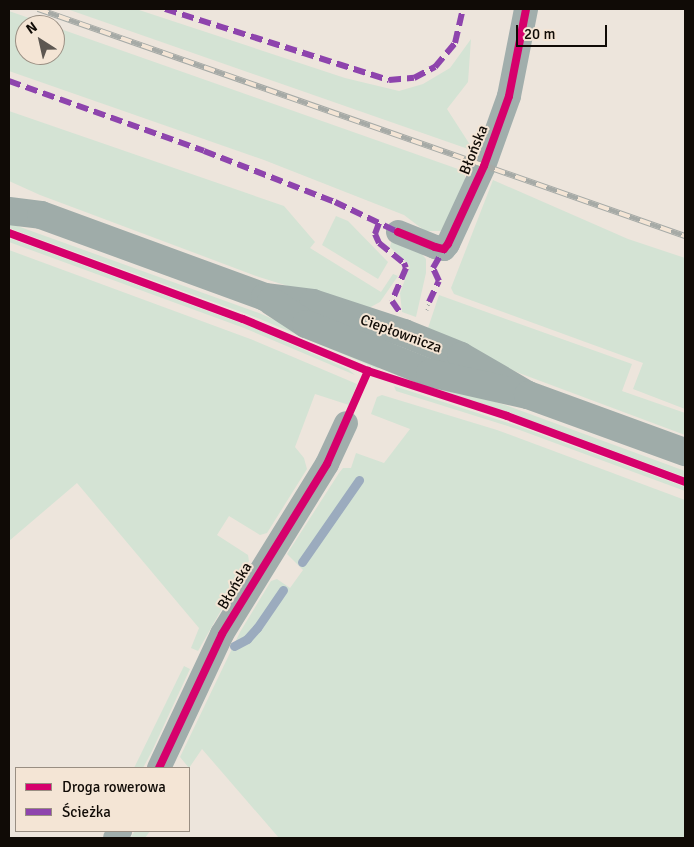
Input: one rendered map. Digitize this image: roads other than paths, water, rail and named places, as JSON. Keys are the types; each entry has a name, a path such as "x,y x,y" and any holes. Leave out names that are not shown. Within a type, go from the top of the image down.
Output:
{"main road":[{"name":"Ciepłownicza","path":"9,193 41,215"},
{"name":"Ciepłownicza","path":"9,211 41,215 265,297 306,324 393,360 452,380 528,395 685,452"}],"street":[{"name":"Błońska","path":"398,232 435,247 444,249 448,244 484,166 509,96 526,9"},
{"name":"Błońska","path":"159,767 222,634 327,464 346,423"}],"waterway":[{"path":"302,562 359,480"},
{"path":"234,646 247,639 257,628 283,590"}],"railway":[{"path":"38,9 685,236"}]}
